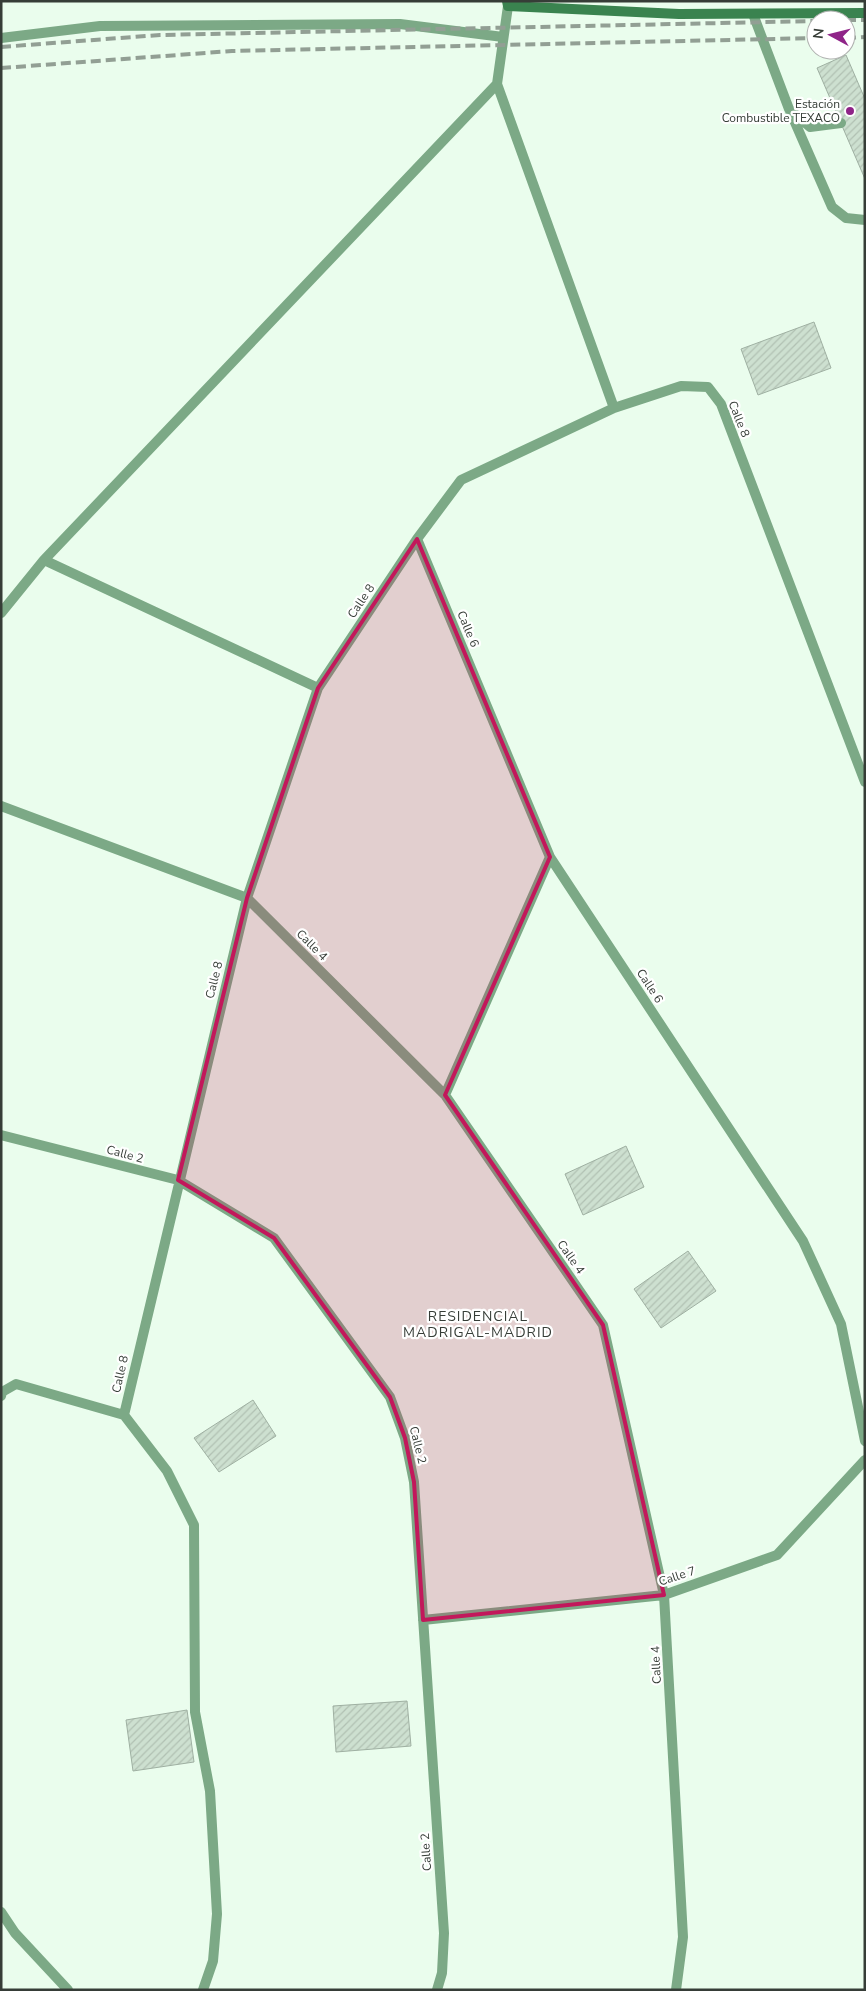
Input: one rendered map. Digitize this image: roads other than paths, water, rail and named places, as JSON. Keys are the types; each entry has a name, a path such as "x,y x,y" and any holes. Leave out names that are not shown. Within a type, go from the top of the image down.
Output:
{"street":[{"path":"614,408 497,84 507,3 679,14 865,13"},
{"path":"753,14 790,109 832,207 846,218 865,220"},
{"path":"1,38 100,26 381,24 400,24 503,37"},
{"path":"1,613 44,560 497,84"},
{"path":"790,109 810,127 841,123"},
{"name":"Calle 8","path":"124,1415 178,1180 247,898 318,688 418,539 461,480 614,408 681,386 708,387 721,404 865,782"},
{"name":"Calle 6","path":"418,539 550,857 803,1241 841,1324 865,1440"},
{"path":"44,560 318,688"},
{"name":"Calle 4","path":"1,806 247,898 444,1095 603,1325 664,1595 683,1937 676,1990"},
{"path":"444,1095 550,857"},
{"name":"Calle 2","path":"1,1134 178,1180 274,1238 390,1397 405,1438 414,1482 444,1933 442,1973 437,1990"},
{"path":"1,1396 2,1392 16,1384 124,1415 167,1471 194,1526 195,1712 210,1790 217,1914 213,1961 203,1990"},
{"name":"Calle 7","path":"423,1620 664,1595 776,1555 865,1460"},
{"path":"1,1912 15,1932 68,1990"}],"railway":[{"path":"856,20 865,20"},
{"path":"1,47 160,35 806,21"},
{"path":"856,37 865,37"},
{"path":"1,68 232,51 806,38"}],"place":[{"name":"Estación Combustible TEXACO","path":"850,111"}],"district":[{"name":"RESIDENCIAL MADRIGAL-MADRID","path":"478,1324"}]}
